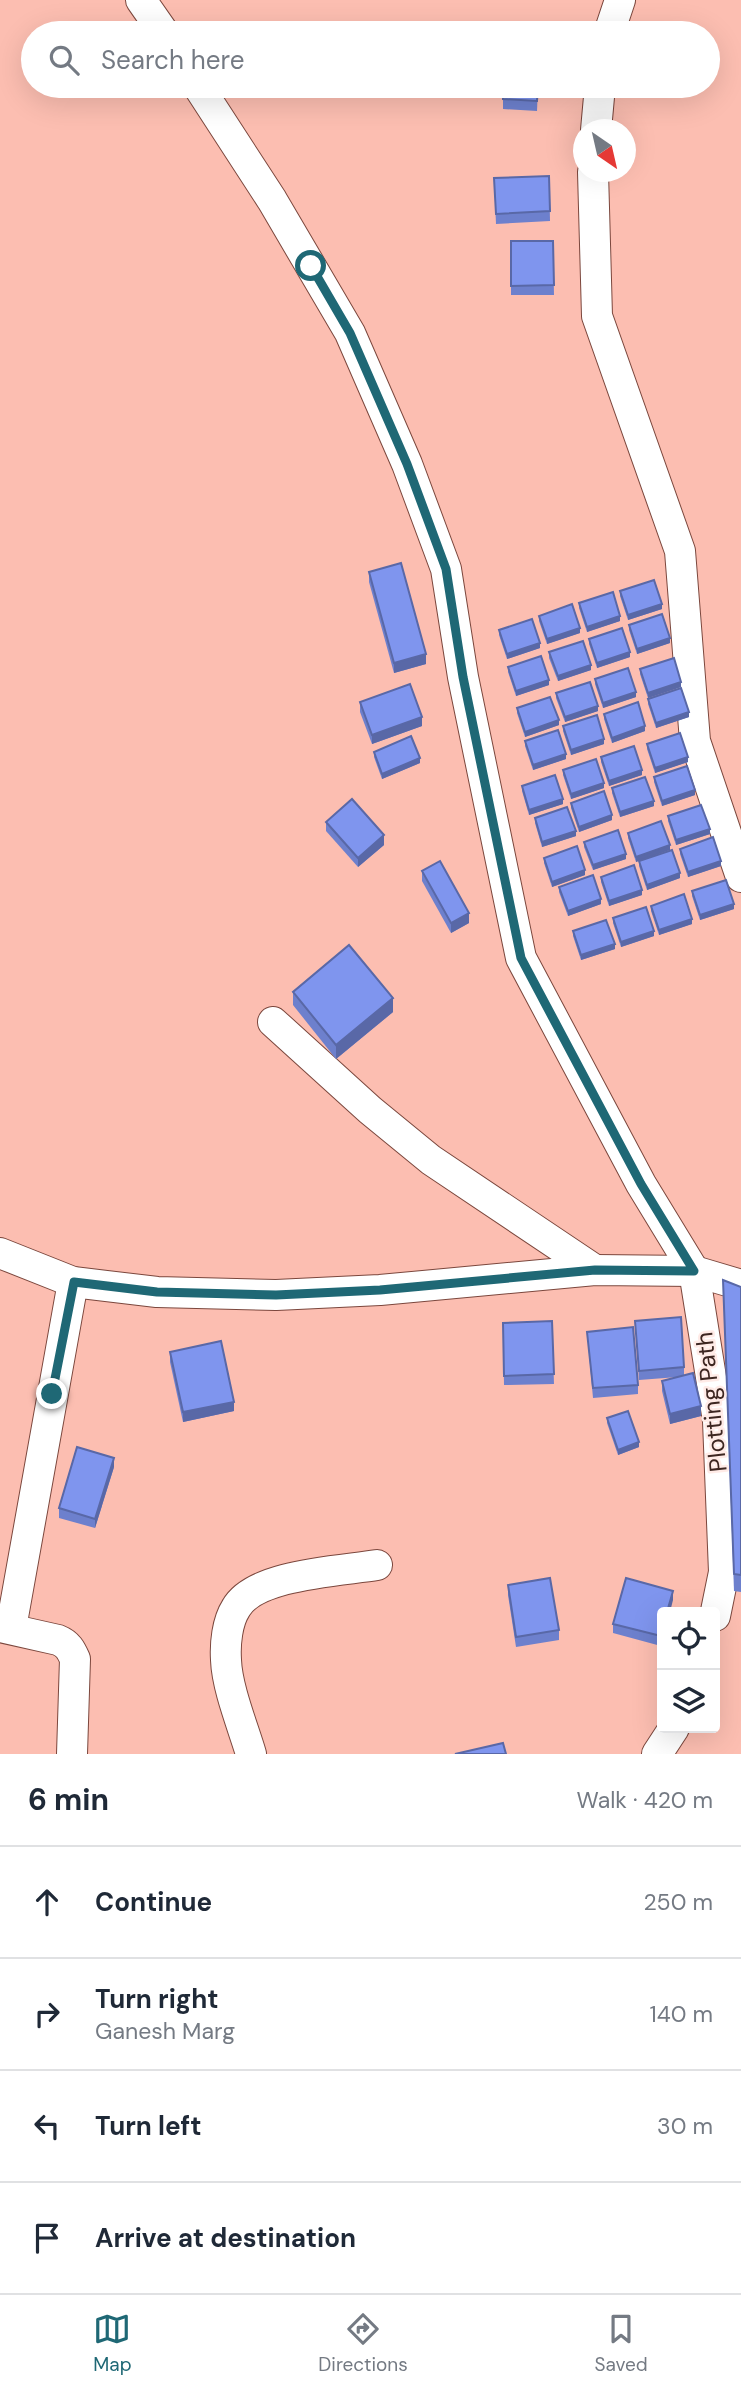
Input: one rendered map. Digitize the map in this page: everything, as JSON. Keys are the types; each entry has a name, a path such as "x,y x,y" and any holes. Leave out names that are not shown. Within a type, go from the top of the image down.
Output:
{"street":[{"path":"141,0 156,21"},
{"path":"613,21 620,0"},
{"path":"206,98 272,200 350,333 407,464 446,569 463,677 521,958 641,1184 694,1271"},
{"path":"597,119 599,98"},
{"path":"593,182 597,316 680,551 695,741 741,877"},
{"path":"273,1022 370,1110 431,1160 595,1270"},
{"path":"0,1253 74,1282 157,1292 276,1295 380,1290 595,1270 694,1271 741,1285"},
{"name":"Plotting Path","path":"694,1271 718,1421 724,1572 717,1607"},
{"path":"72,1754 75,1660 66,1644 5,1627 74,1282"},
{"path":"251,1754 226,1662 228,1629 236,1606 254,1590 282,1580 377,1566"}],"building":[{"path":"503,98 537,98 537,101"},
{"path":"549,176 550,211 496,214 494,178"},
{"path":"511,241 553,241 554,285 511,286"},
{"path":"401,563 426,654 394,663 369,572"},
{"path":"654,580 662,604 628,615 620,591"},
{"path":"613,592 620,616 587,627 579,603"},
{"path":"572,604 580,628 547,639 539,616"},
{"path":"662,614 670,638 637,649 629,625"},
{"path":"532,619 540,643 507,654 499,630"},
{"path":"622,628 630,652 597,663 589,639"},
{"path":"583,641 591,665 558,676 549,652"},
{"path":"541,656 549,680 516,691 508,667"},
{"path":"674,658 681,682 648,693 640,669"},
{"path":"628,668 636,692 603,703 595,679"},
{"path":"590,682 598,706 565,717 556,693"},
{"path":"410,684 422,717 372,735 360,702"},
{"path":"681,688 689,712 656,723 648,699"},
{"path":"550,697 559,720 525,732 517,708"},
{"path":"638,702 645,726 612,738 604,714"},
{"path":"597,715 604,739 571,750 563,726"},
{"path":"558,730 566,754 533,765 525,741"},
{"path":"680,733 688,757 655,768 647,744"},
{"path":"411,736 420,758 382,774 374,752"},
{"path":"634,746 642,770 609,781 601,757"},
{"path":"596,759 604,783 571,794 563,770"},
{"path":"687,766 695,790 662,801 654,777"},
{"path":"555,775 563,799 529,810 522,786"},
{"path":"645,777 654,801 620,812 612,788"},
{"path":"604,791 612,815 579,827 571,803"},
{"path":"352,799 384,835 358,858 326,822"},
{"path":"701,805 710,829 676,840 668,816"},
{"path":"567,807 576,831 542,842 535,818"},
{"path":"661,821 670,845 636,857 628,833"},
{"path":"618,830 626,854 593,865 584,842"},
{"path":"713,837 721,861 688,872 680,849"},
{"path":"577,846 585,870 552,882 544,858"},
{"path":"672,850 680,873 647,885 639,861"},
{"path":"440,861 469,913 451,923 422,871"},
{"path":"634,865 642,890 609,901 601,877"},
{"path":"593,875 601,899 568,911 559,887"},
{"path":"726,880 734,904 700,915 692,891"},
{"path":"684,894 692,919 659,930 651,906"},
{"path":"646,907 654,931 621,942 613,918"},
{"path":"606,920 615,944 581,955 573,931"},
{"path":"349,945 393,998 336,1045 293,992"},
{"path":"723,1280 741,1287 741,1575 734,1574"},
{"path":"681,1317 684,1367 639,1371 635,1321"},
{"path":"552,1321 554,1374 504,1376 503,1323"},
{"path":"633,1327 638,1385 593,1388 587,1332"},
{"path":"221,1341 234,1402 183,1412 170,1352"},
{"path":"693,1373 701,1406 670,1414 662,1381"},
{"path":"628,1411 639,1442 618,1450 607,1418"},
{"path":"77,1447 114,1458 95,1519 59,1508"},
{"path":"550,1578 559,1630 516,1637 508,1585"},
{"path":"626,1578 673,1591 668,1607 657,1607 657,1635 613,1624"},
{"path":"503,1743 506,1754 455,1754"}],"route":[{"path":"52,1394 74,1282 157,1292 276,1295 380,1290 595,1270 694,1271 641,1184 584,1072 521,958 463,677 446,569 407,464 350,333 311,266"}]}
